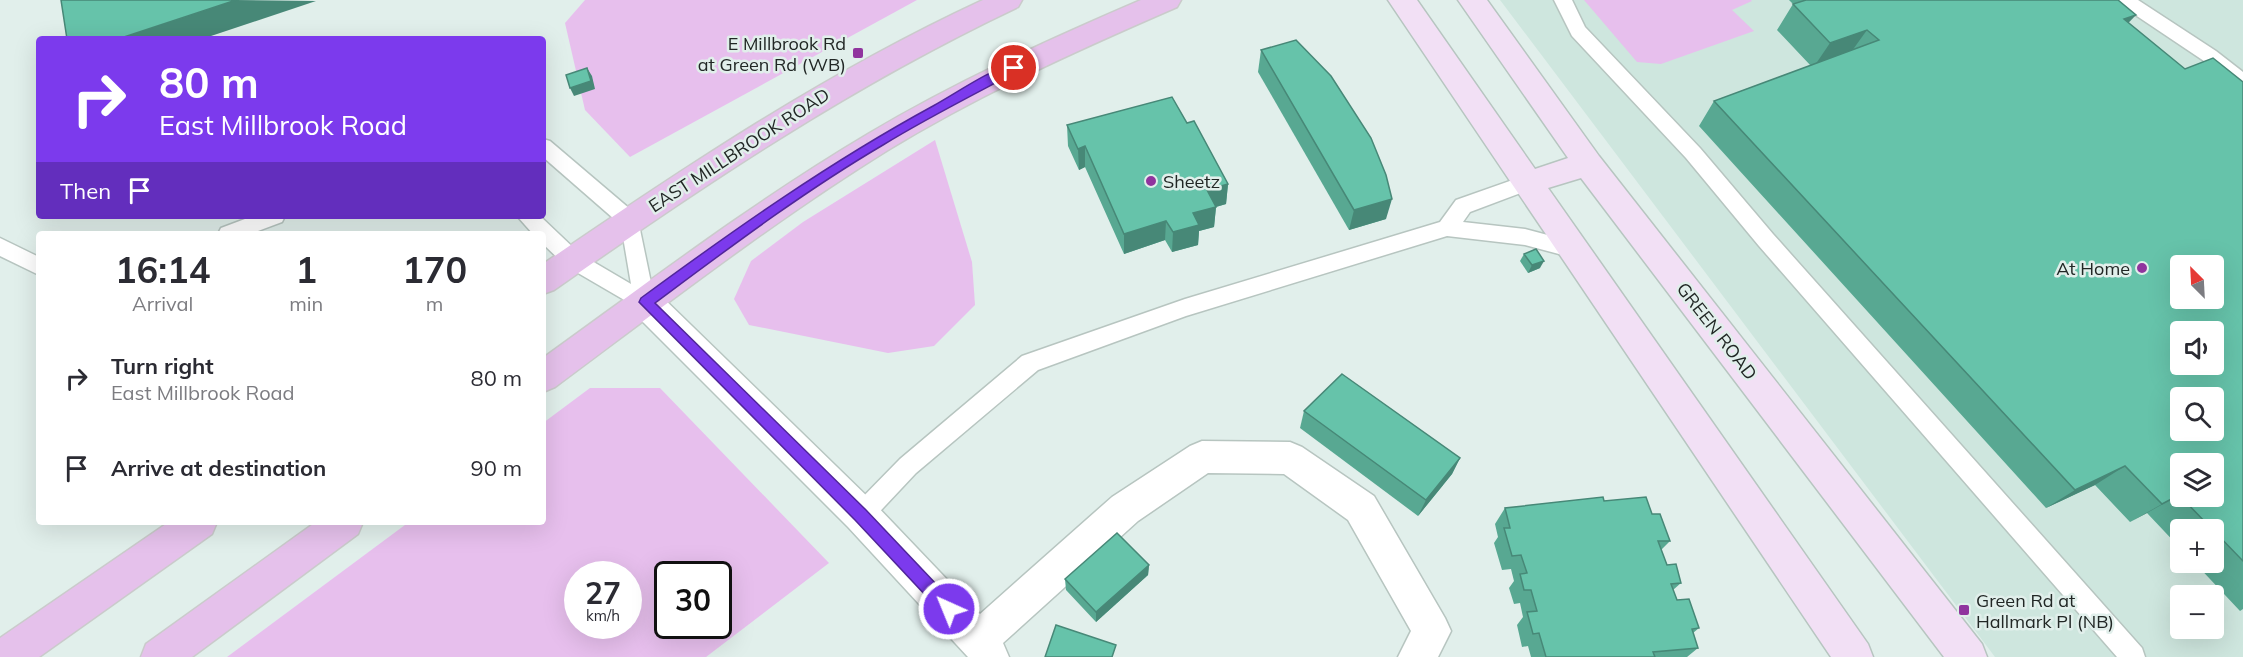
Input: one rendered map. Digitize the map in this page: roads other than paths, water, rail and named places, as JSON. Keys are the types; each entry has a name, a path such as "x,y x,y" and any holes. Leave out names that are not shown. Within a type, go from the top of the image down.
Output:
{"main road":[{"name":"EAST MILLBROOK ROAD","path":"546,279 745,142 834,88 894,55 1008,0"},
{"path":"546,375 725,243 879,141 1031,59 1167,0"},
{"path":"6,657 195,525"},
{"path":"160,657 341,525"}],"street":[{"path":"1401,0 1854,657"},
{"name":"GREEN ROAD","path":"1472,0 1588,164 1968,657"},
{"path":"1527,183 1588,164"},
{"path":"645,302 861,515 985,648 1125,509 1202,457 1290,458 1361,508 1432,631 1417,657"}],"lane":[{"path":"1563,0 1578,31 1693,153 1766,240 2133,657"},
{"path":"2126,0 2210,56 2243,82"},
{"path":"546,152 630,221 645,302"},
{"path":"1447,228 1463,206 1527,183"},
{"path":"236,231 267,219"},
{"path":"530,219 543,231"},
{"path":"861,515 908,466 1030,363 1185,308 1447,228 1525,237 1574,250"},
{"path":"546,234 573,260 645,302"},
{"path":"0,246 36,265"}],"place":[{"name":"E Millbrook Rd at Green Rd (WB)","path":"858,53"},
{"name":"Sheetz","path":"1151,181"},
{"name":"At Home","path":"2142,268"},
{"name":"Green Rd at Hallmark Pl (NB)","path":"1964,610"}]}
